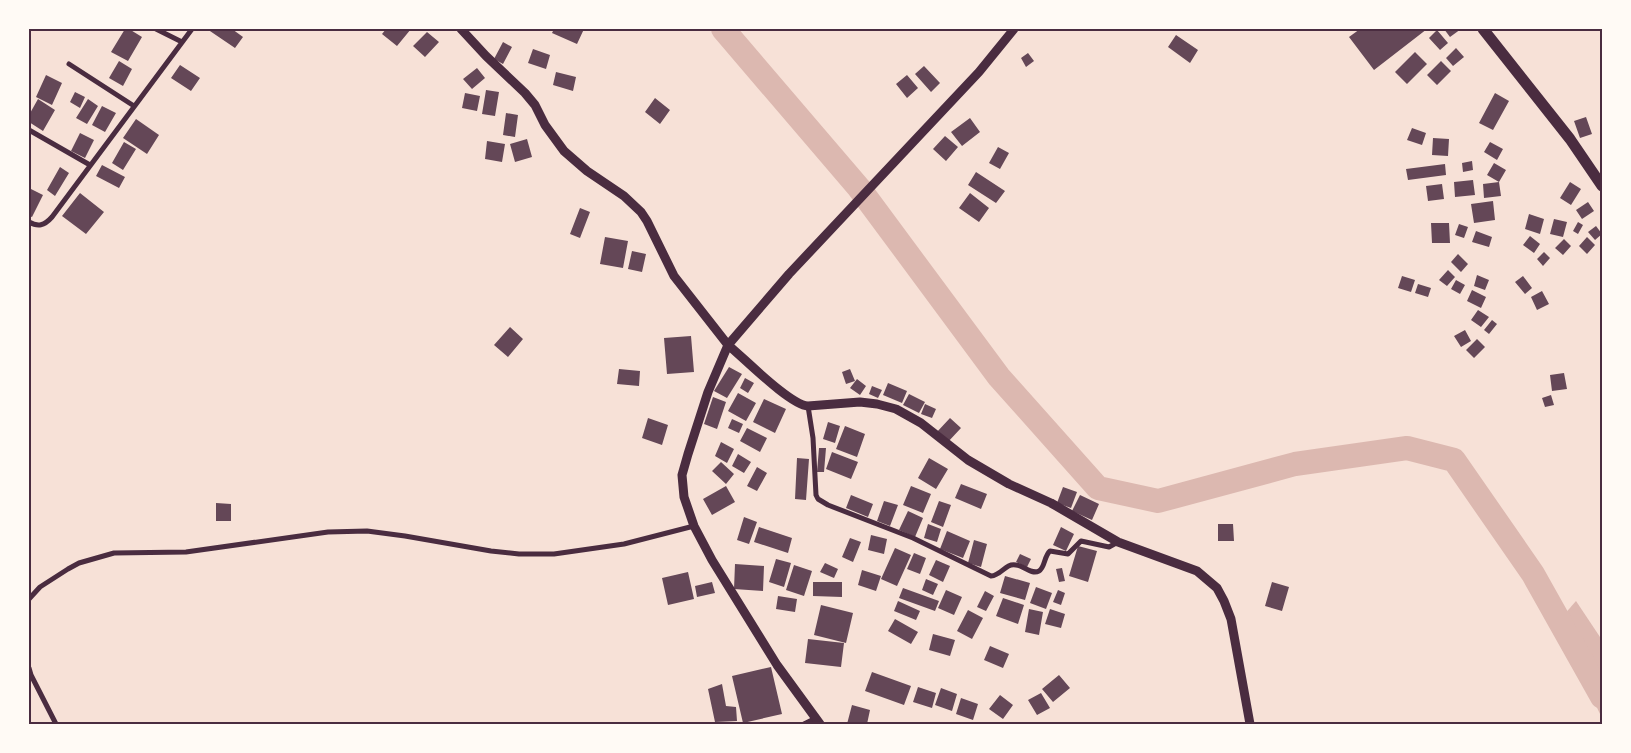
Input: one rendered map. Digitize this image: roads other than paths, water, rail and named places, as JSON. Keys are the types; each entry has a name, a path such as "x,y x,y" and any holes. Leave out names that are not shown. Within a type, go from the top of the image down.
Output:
{"highway":[{"path":"1483,29 1570,139 1602,186"}],"street":[{"path":"156,29 182,42"},
{"path":"29,222 37,226 49,220 192,29"},
{"path":"461,29 525,93 535,105 545,125 564,151 587,171 624,196 641,212 674,276 728,345 792,399 808,406 860,402 896,409 922,422 968,460 1009,484 1051,503 1118,542 1197,572 1217,588 1231,619 1250,724"},
{"path":"804,724 818,721 777,665 712,560 694,526 684,497 682,475 708,392 728,345 789,274 979,72 1014,29"},
{"path":"69,64 134,106"},
{"path":"29,130 90,165"},
{"path":"808,406 813,438 816,495 818,499 828,505 913,538 990,576 999,574 1007,566 1016,564 1032,571 1038,571 1042,569 1046,554 1050,550 1068,554 1081,541 1109,547 1118,542"},
{"path":"29,599 40,586 79,563 114,553 186,552 328,532 367,531 491,551 519,554 554,554 624,544 694,526"},
{"path":"29,668 56,724"}],"waterway":[{"path":"723,29 859,188 999,377 1098,488 1158,501 1295,464 1407,448 1454,460 1533,574 1602,697"}]}
